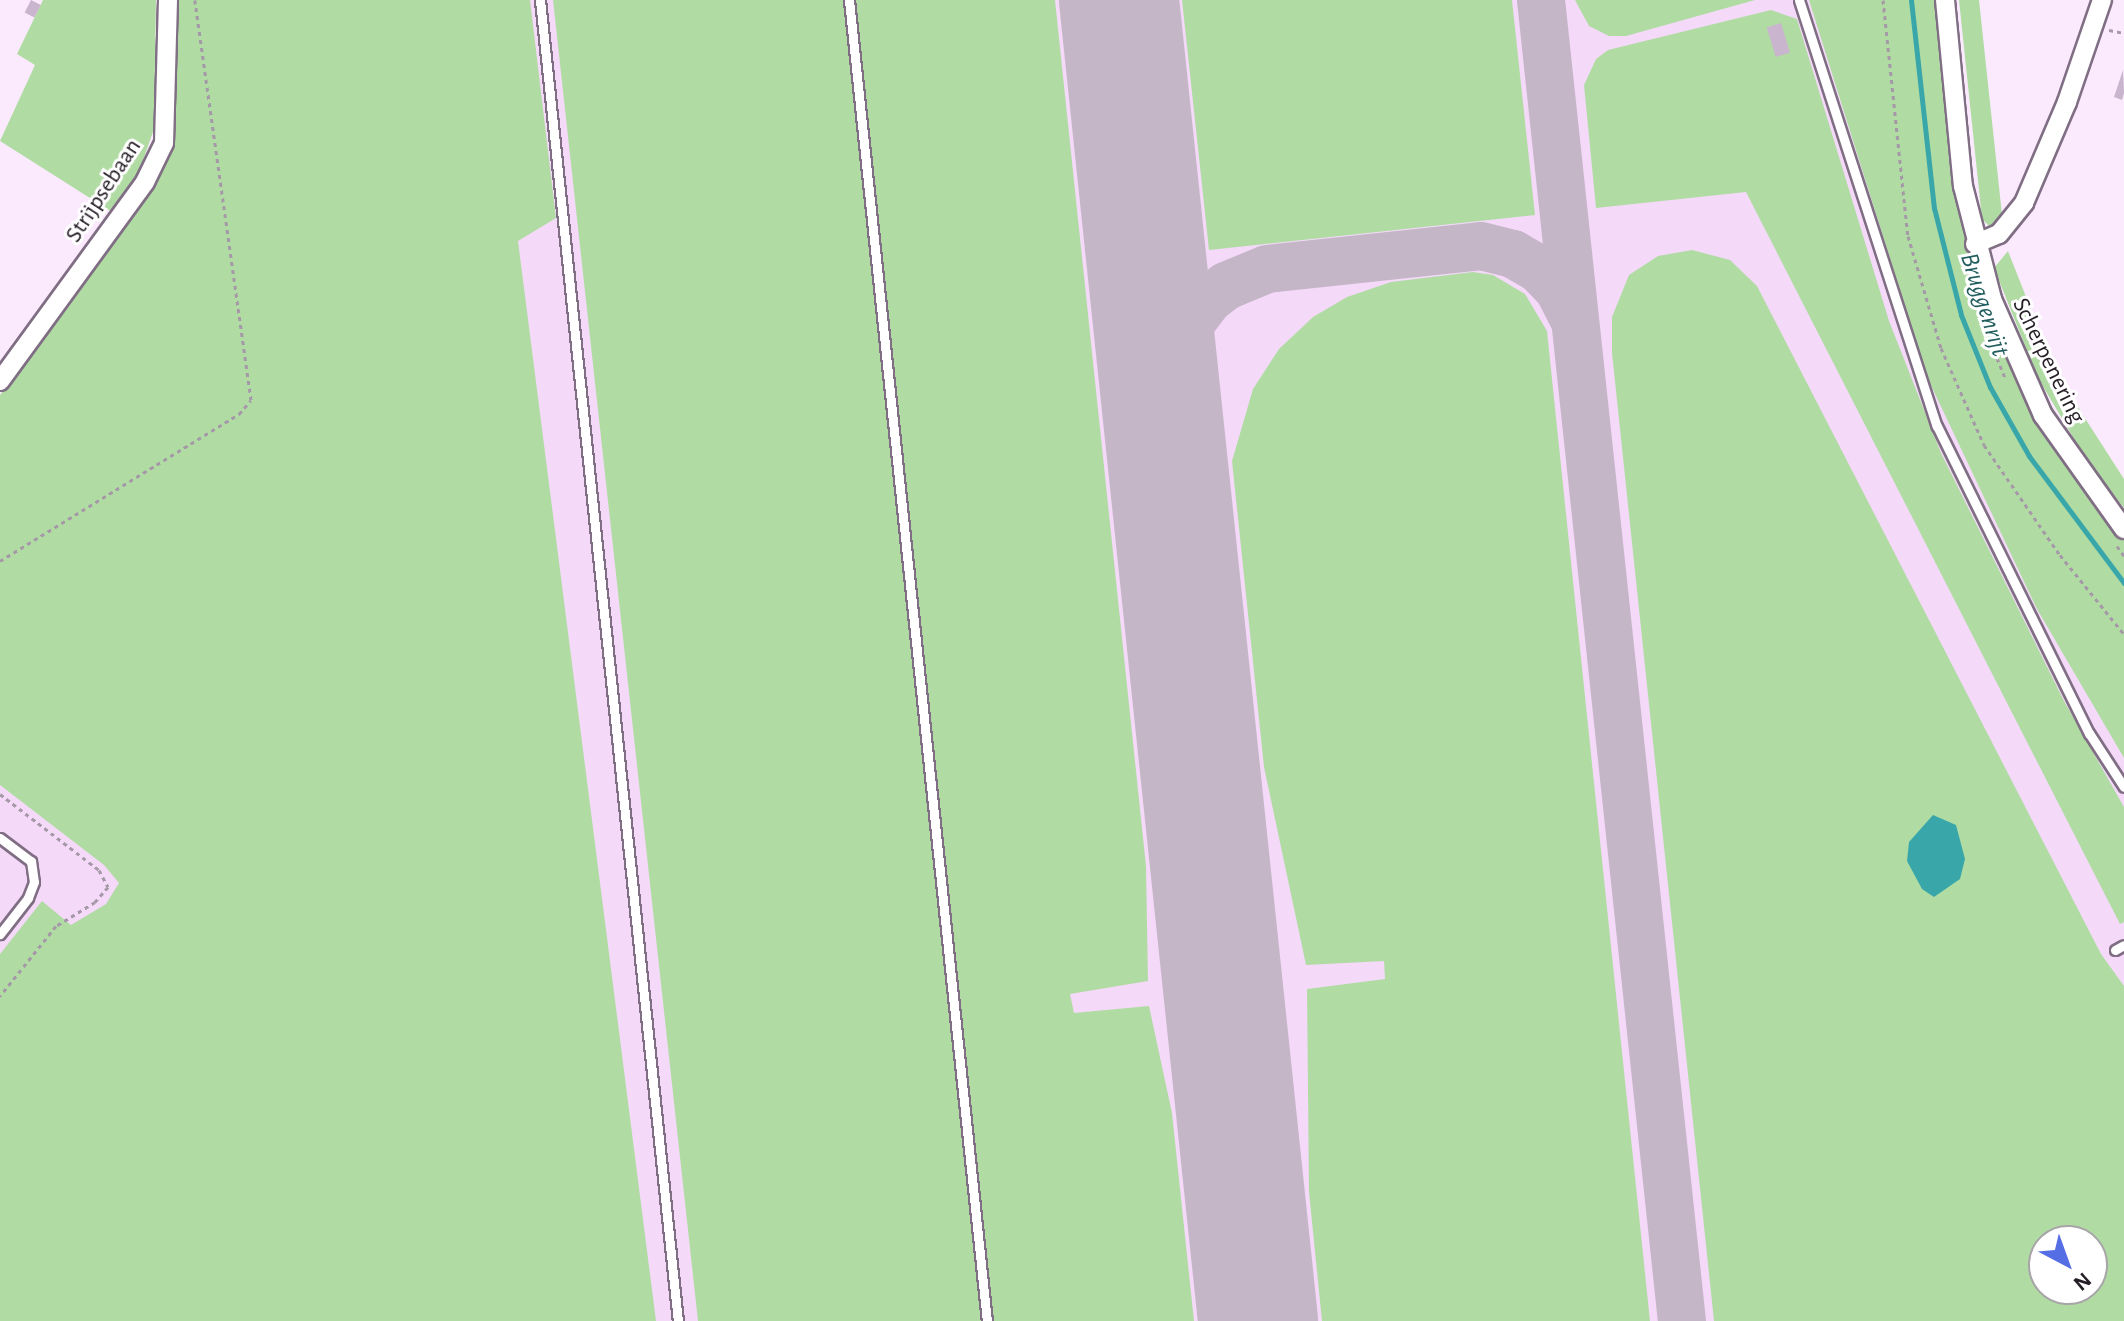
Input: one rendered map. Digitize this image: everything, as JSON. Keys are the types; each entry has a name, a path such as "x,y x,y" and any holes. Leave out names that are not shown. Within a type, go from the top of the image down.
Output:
{"street":[{"name":"Strijpsebaan","path":"0,381 145,182 164,143 168,0"},
{"name":"Scherpenering","path":"1945,0 1963,186 1975,244 2006,337 2043,415 2124,529"},
{"path":"1975,244 1999,234 2024,203 2067,102 2102,0"}],"lane":[{"path":"540,0 678,1321"},
{"path":"849,0 987,1321"},
{"path":"1799,0 1937,426 2089,733 2124,787"},
{"path":"0,838 31,861 34,882 28,898 0,934"}],"path":[{"path":"0,561 239,414 251,400 195,0"},
{"path":"1883,0 1908,236 1941,348 1984,445 2060,555 2124,634"},
{"path":"0,794 99,870 108,887 56,926 0,996"}],"shaded area":[{"path":"43,0 156,0 154,129 140,169 112,212 0,141 35,65 17,54"},
{"path":"174,0 530,0 556,218 518,241 656,1321 0,1321 0,954 42,901 71,925 106,904 119,883 104,865 0,785 0,395 153,185"},
{"path":"188,0 1895,0 1916,215 2124,612 2124,1321 0,1321 0,548 247,398"},
{"path":"553,0 1055,0 1146,866 1148,981 1070,994 1074,1013 1149,1006 1172,1113 1194,1321 698,1321"},
{"path":"1182,0 1512,0 1535,215 1209,250"},
{"path":"1575,0 1755,0 1626,36 1609,36 1589,26"},
{"path":"1809,0 1940,0 1988,307 2124,537 2124,758 2037,609 1927,377"},
{"path":"1959,0 1979,0 2003,224 1992,229 1982,219"},
{"path":"1771,10 1797,19 1889,321 1941,453 2064,701 2124,807 2124,922 2120,924 1746,192 1596,208 1584,85 1596,59 1608,50"},
{"path":"1692,250 1730,260 1757,286 2101,954 2124,986 2124,1321 1714,1321 1612,353 1612,317 1629,275 1658,256"},
{"path":"2008,251 2056,373 2124,479 2124,508 2083,454 2038,378 1994,268"},
{"path":"1473,272 1493,275 1525,294 1547,331 1650,1321 1322,1321 1309,1192 1307,989 1385,979 1384,961 1306,965 1264,767 1232,461 1253,389 1279,349 1313,317 1347,297 1391,282"},
{"path":"1933,815 1956,825 1965,859 1960,879 1934,897 1922,889 1907,861 1909,842"}],"building":[{"path":"31,0 41,5 34,17 25,12"},
{"path":"1781,23 1790,53 1776,57 1767,27"},
{"path":"2123,70 2124,93 2122,100 2114,97"}],"waterway":[{"name":"Bruggenrijt","path":"1911,0 1934,208 1961,315 1990,387 2029,456 2124,583"}],"taxiway":[{"path":"1541,0 1682,1321"},
{"path":"1165,435 1164,396 1177,341 1209,299 1226,286 1267,269 1481,246 1513,254 1539,269 1559,290 1574,320"}],"runway":[{"path":"1119,0 1258,1321"}]}
